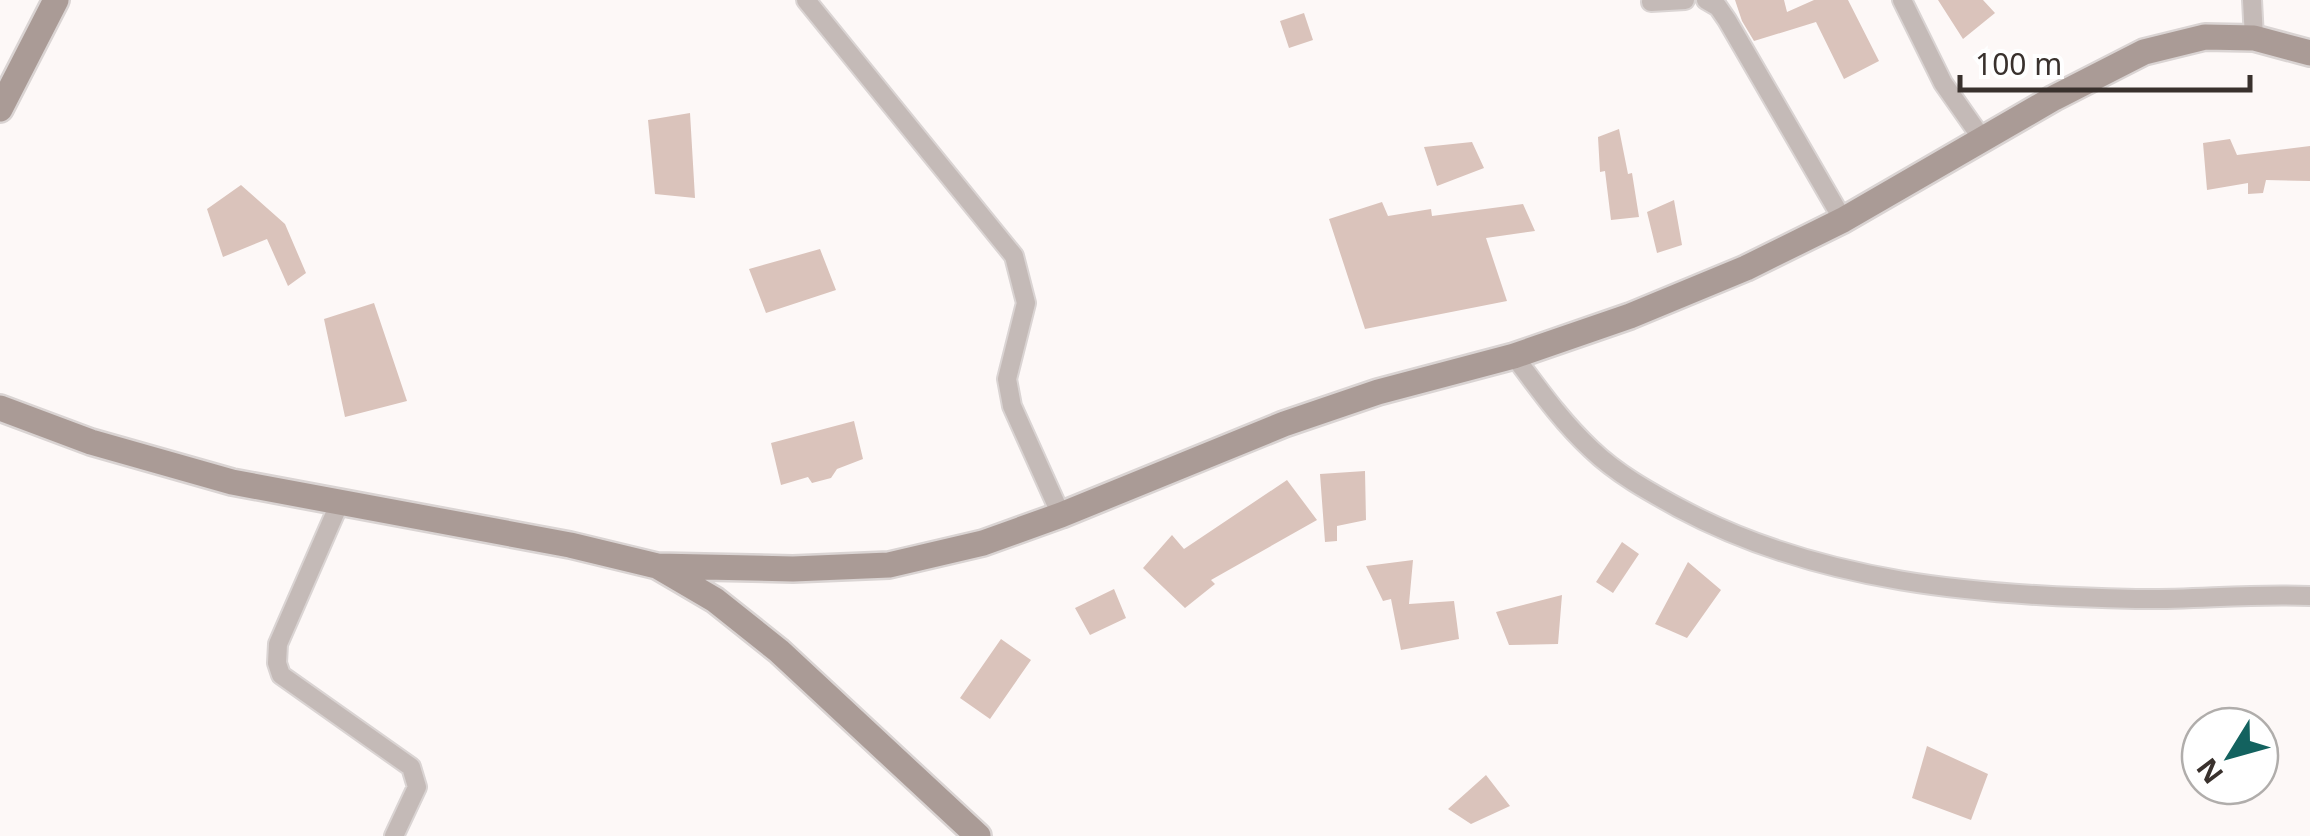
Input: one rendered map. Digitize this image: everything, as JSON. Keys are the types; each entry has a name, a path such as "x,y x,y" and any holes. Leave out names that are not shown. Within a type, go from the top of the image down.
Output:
{"street":[{"path":"0,110 56,0"},
{"path":"806,0 1014,256 1026,304 1007,380 1012,406 1061,515"},
{"path":"1652,2 1686,0"},
{"path":"1706,0 1718,7 1727,20 1843,220"},
{"path":"1902,0 1943,83 1983,140"},
{"path":"2252,0 2254,38"},
{"path":"0,408 91,442 232,482 570,545 657,566 793,569 889,565 983,543 1284,424 1378,392 1514,356 1630,316 1746,268 1843,220 2144,52 2204,37 2254,38 2310,53"},
{"path":"1514,356 1556,413 1592,450 1634,483 1710,524 1779,551 1866,576 1960,590 2137,599 2310,596"},
{"path":"340,502 278,644 277,662 281,675 411,767 416,787 394,836"},
{"path":"657,566 715,600 779,651 978,836"}],"building":[{"path":"1735,0 1784,0 1787,12 1814,0 1848,0 1879,61 1844,79 1816,22 1754,41"},
{"path":"1938,0 1983,0 1995,13 1963,39"},
{"path":"1304,13 1313,40 1289,48 1280,21"},
{"path":"690,113 695,198 655,194 648,120"},
{"path":"1619,129 1639,217 1611,220 1605,171 1600,172 1598,137"},
{"path":"2230,139 2237,155 2310,146 2310,181 2266,180 2263,193 2248,194 2248,183 2207,190 2203,143"},
{"path":"1472,142 1484,168 1437,186 1424,147"},
{"path":"241,185 285,224 306,273 288,286 267,239 223,257 207,209"},
{"path":"1674,200 1682,245 1657,253 1647,212"},
{"path":"1382,202 1388,216 1431,209 1432,216 1523,204 1535,231 1486,238 1507,301 1365,329 1329,219"},
{"path":"820,249 836,290 766,313 749,269"},
{"path":"374,303 407,401 345,417 324,319"},
{"path":"854,421 863,459 837,469 831,478 812,483 808,477 781,485 771,443"},
{"path":"1365,471 1366,520 1337,526 1337,541 1325,542 1320,474"},
{"path":"1287,480 1317,520 1211,580 1215,584 1185,608 1143,568 1172,535 1184,549"},
{"path":"1622,542 1639,554 1613,593 1596,582"},
{"path":"1413,560 1409,604 1454,601 1459,639 1401,650 1391,599 1383,601 1366,566"},
{"path":"1688,562 1721,590 1687,638 1655,624"},
{"path":"1114,589 1126,618 1090,635 1075,608"},
{"path":"1562,595 1558,644 1509,645 1496,612"},
{"path":"1001,639 1031,660 990,719 960,698"},
{"path":"1927,746 1988,774 1971,820 1912,798"},
{"path":"1486,775 1510,806 1471,824 1448,809"}]}
